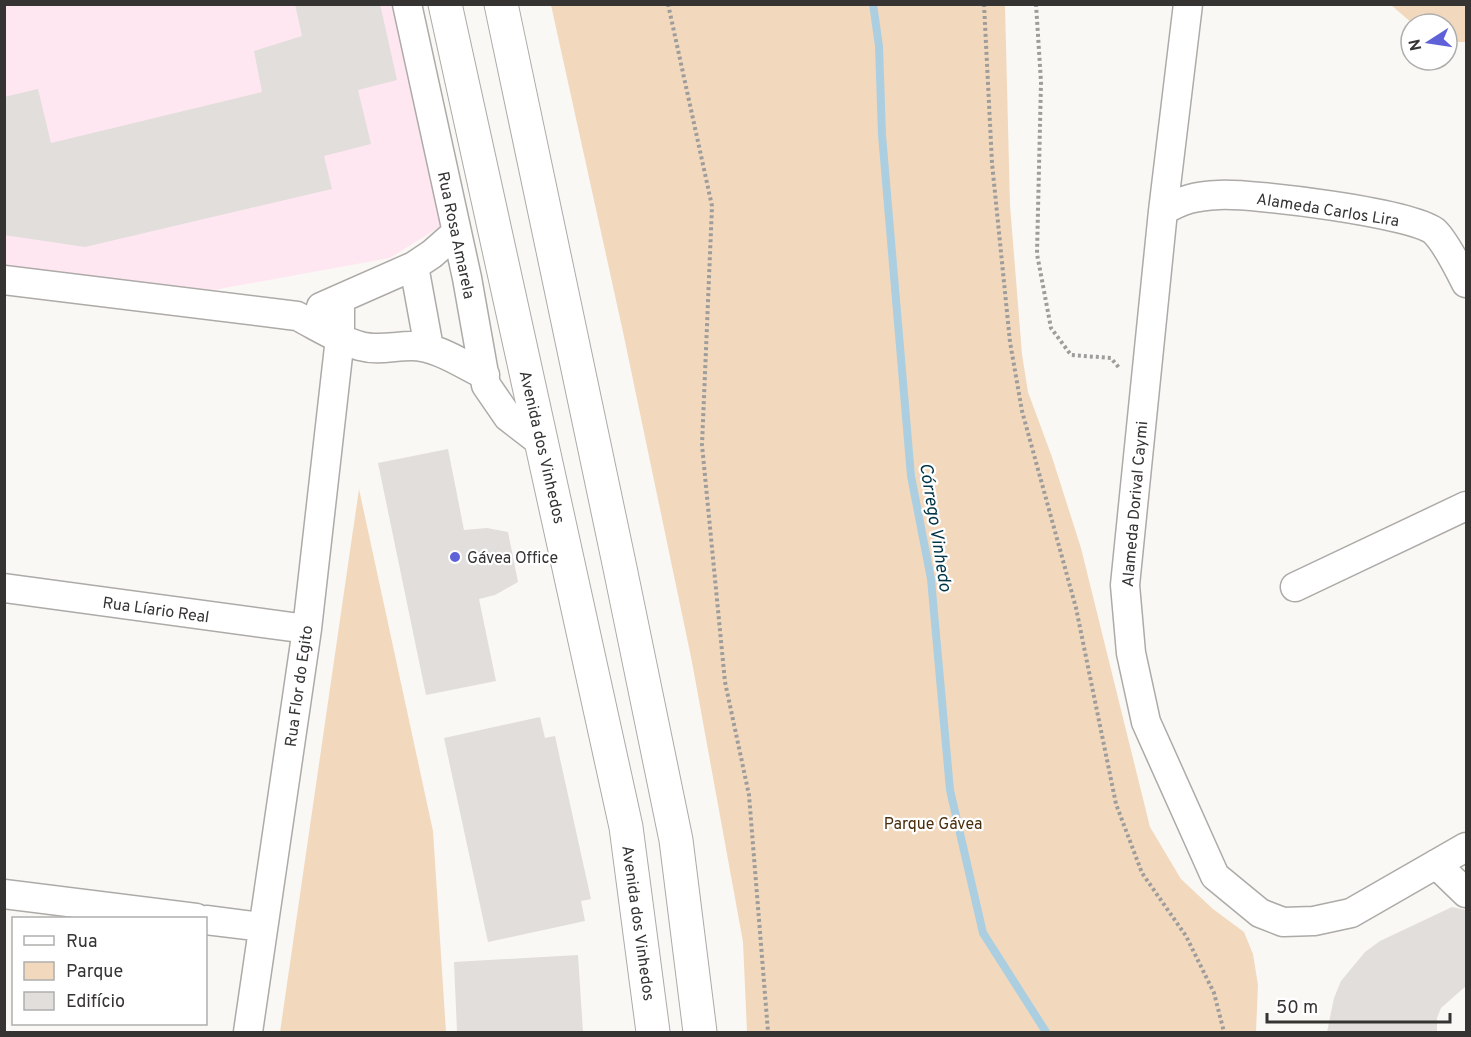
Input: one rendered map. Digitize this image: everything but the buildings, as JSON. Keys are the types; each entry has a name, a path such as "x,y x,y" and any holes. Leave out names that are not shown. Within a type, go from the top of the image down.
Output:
{"main road":[{"name":"Avenida dos Vinhedos","path":"445,4 626,827 653,1032"},
{"path":"481,4 542,199"},
{"path":"501,4 676,840 700,1032"}],"street":[{"name":"Rua Rosa Amarela","path":"407,4 457,232 486,385 508,417 543,444"},
{"name":"Alameda Dorival Caymi","path":"1188,4 1163,211 1125,585 1131,654 1146,722 1215,876 1260,913 1282,921 1314,921 1351,913 1467,847"},
{"name":"Alameda Carlos Lira","path":"1163,211 1182,200 1221,195 1273,198 1398,218 1435,231 1467,283"},
{"path":"297,316 340,300 370,284 414,266 457,232"},
{"path":"414,266 429,348"},
{"path":"4,280 297,316 361,346 385,349 411,346 429,348 485,375"},
{"name":"Rua Flor do Egito","path":"248,1032 307,629 340,338 340,300"},
{"path":"1295,587 1467,506"},
{"name":"Rua Líario Real","path":"4,588 307,629"},
{"path":"1436,864 1467,893"},
{"path":"4,894 188,917"},
{"path":"207,920 262,927"}],"path":[{"path":"668,4 712,206 702,445 725,682 749,795 768,1032"},
{"path":"984,4 992,163 1010,342 1022,411 1076,608 1116,804 1142,873 1186,936 1214,993 1224,1032"},
{"path":"1036,4 1041,82 1037,254 1051,328 1071,355 1111,358 1124,374 1133,400 1142,408"}],"shaded area":[{"path":"5,5 407,5 454,218 390,258 214,290 5,265"}],"green space":[{"name":"Parque Gávea","path":"551,5 1005,5 1010,205 1022,354 1028,392 1052,457 1081,548 1150,827 1181,879 1213,909 1244,932 1253,954 1258,985 1256,1032 747,1032 743,942 692,662"},
{"path":"1391,5 1466,5 1466,42 1459,42 1459,12 1399,12"},
{"path":"359,489 433,831 446,1032 280,1032"}],"waterway":[{"name":"Córrego Vinhedo","path":"873,4 879,46 882,135 911,476 931,579 950,790 983,933 1046,1032"}],"place":[{"name":"Gávea Office","path":"455,557"}]}
